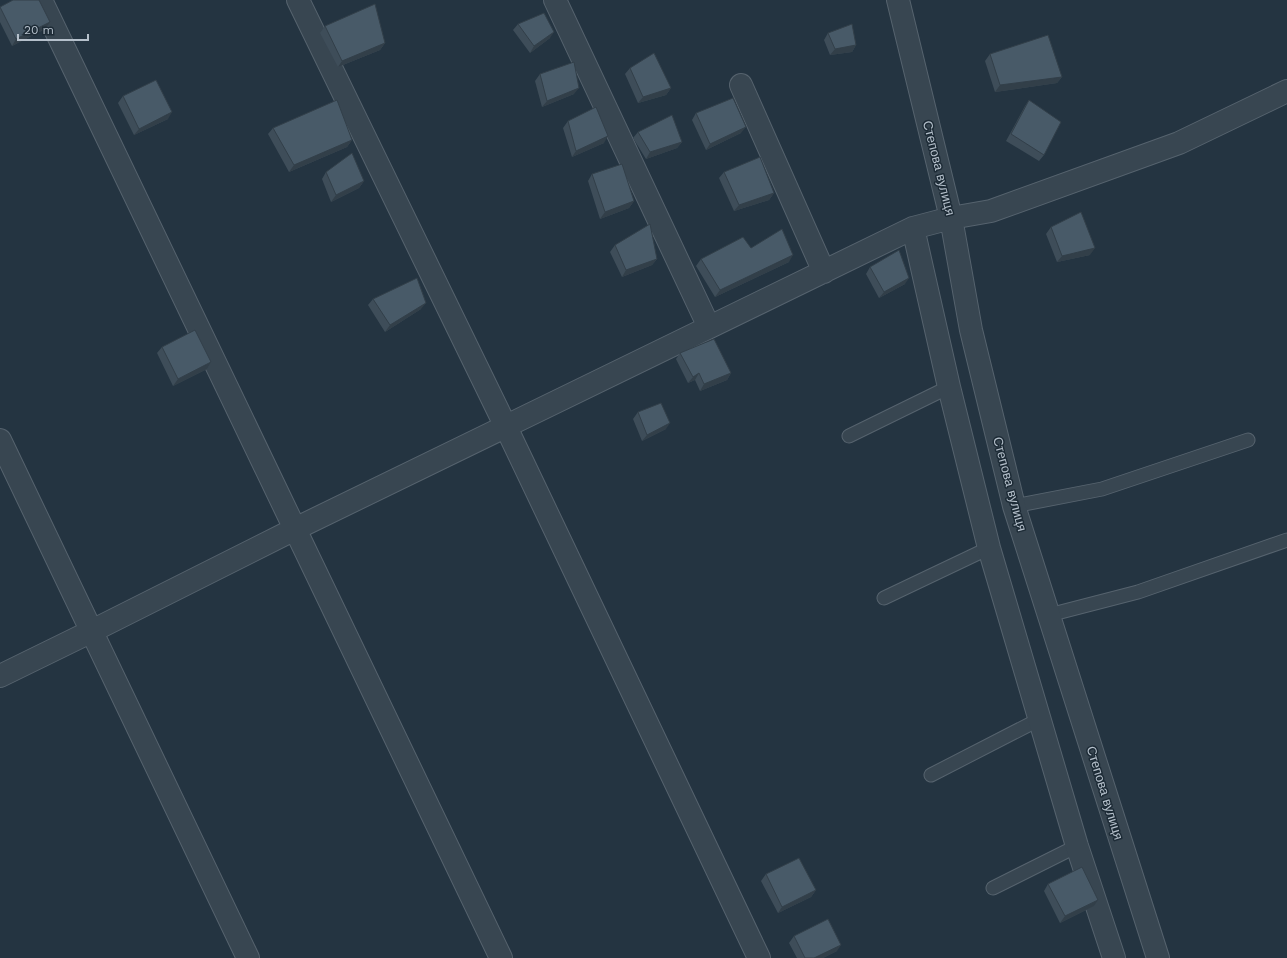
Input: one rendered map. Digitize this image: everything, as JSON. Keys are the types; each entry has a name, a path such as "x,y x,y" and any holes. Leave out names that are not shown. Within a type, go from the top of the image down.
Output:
{"street":[{"path":"41,0 501,958"},
{"path":"298,0 506,427 759,958"},
{"path":"555,0 709,327"},
{"name":"Степова вулиця","path":"898,0 951,218 971,330 1014,506 1158,957"},
{"path":"740,85 824,272"},
{"path":"0,676 295,529 913,228 951,218 991,211 1179,143 1287,91"},
{"path":"913,228 949,387 989,548 1077,846 1114,958"},
{"path":"0,440 248,958"}],"lane":[{"path":"849,436 949,387"},
{"path":"1014,506 1102,489 1248,440"},
{"path":"1050,615 1138,592 1287,540"},
{"path":"884,598 989,548"},
{"path":"931,774 1040,719"},
{"path":"993,888 1077,846"}],"building":[{"path":"13,0 39,0 50,22 16,39 0,7"},
{"path":"375,4 385,43 342,61 325,26"},
{"path":"544,13 554,32 534,46 518,24"},
{"path":"852,24 856,45 835,49 828,33"},
{"path":"1048,35 1062,77 1000,85 990,54"},
{"path":"654,53 671,88 643,97 630,68"},
{"path":"574,62 579,88 547,101 540,74"},
{"path":"156,80 172,112 139,129 123,96"},
{"path":"733,98 746,127 710,144 696,113"},
{"path":"337,100 352,140 294,165 273,128"},
{"path":"1029,100 1061,122 1044,155 1011,134"},
{"path":"596,107 608,136 576,151 568,121"},
{"path":"672,115 682,142 650,152 638,132"},
{"path":"352,153 364,181 336,195 326,172"},
{"path":"760,157 774,193 739,205 724,172"},
{"path":"622,164 634,201 605,212 592,174"},
{"path":"1081,212 1095,248 1062,256 1051,227"},
{"path":"650,224 657,259 626,270 615,245"},
{"path":"782,229 793,255 720,290 701,259 743,237 751,248"},
{"path":"899,250 909,278 884,292 870,267"},
{"path":"417,278 426,303 390,325 373,299"},
{"path":"195,330 211,362 178,379 162,347"},
{"path":"714,339 731,373 704,384 699,373 693,377 680,353"},
{"path":"661,403 670,423 647,435 638,412"},
{"path":"799,858 816,890 782,907 766,874"},
{"path":"1082,867 1098,900 1065,916 1048,884"},
{"path":"828,919 841,945 814,958 805,958 794,936"}]}
